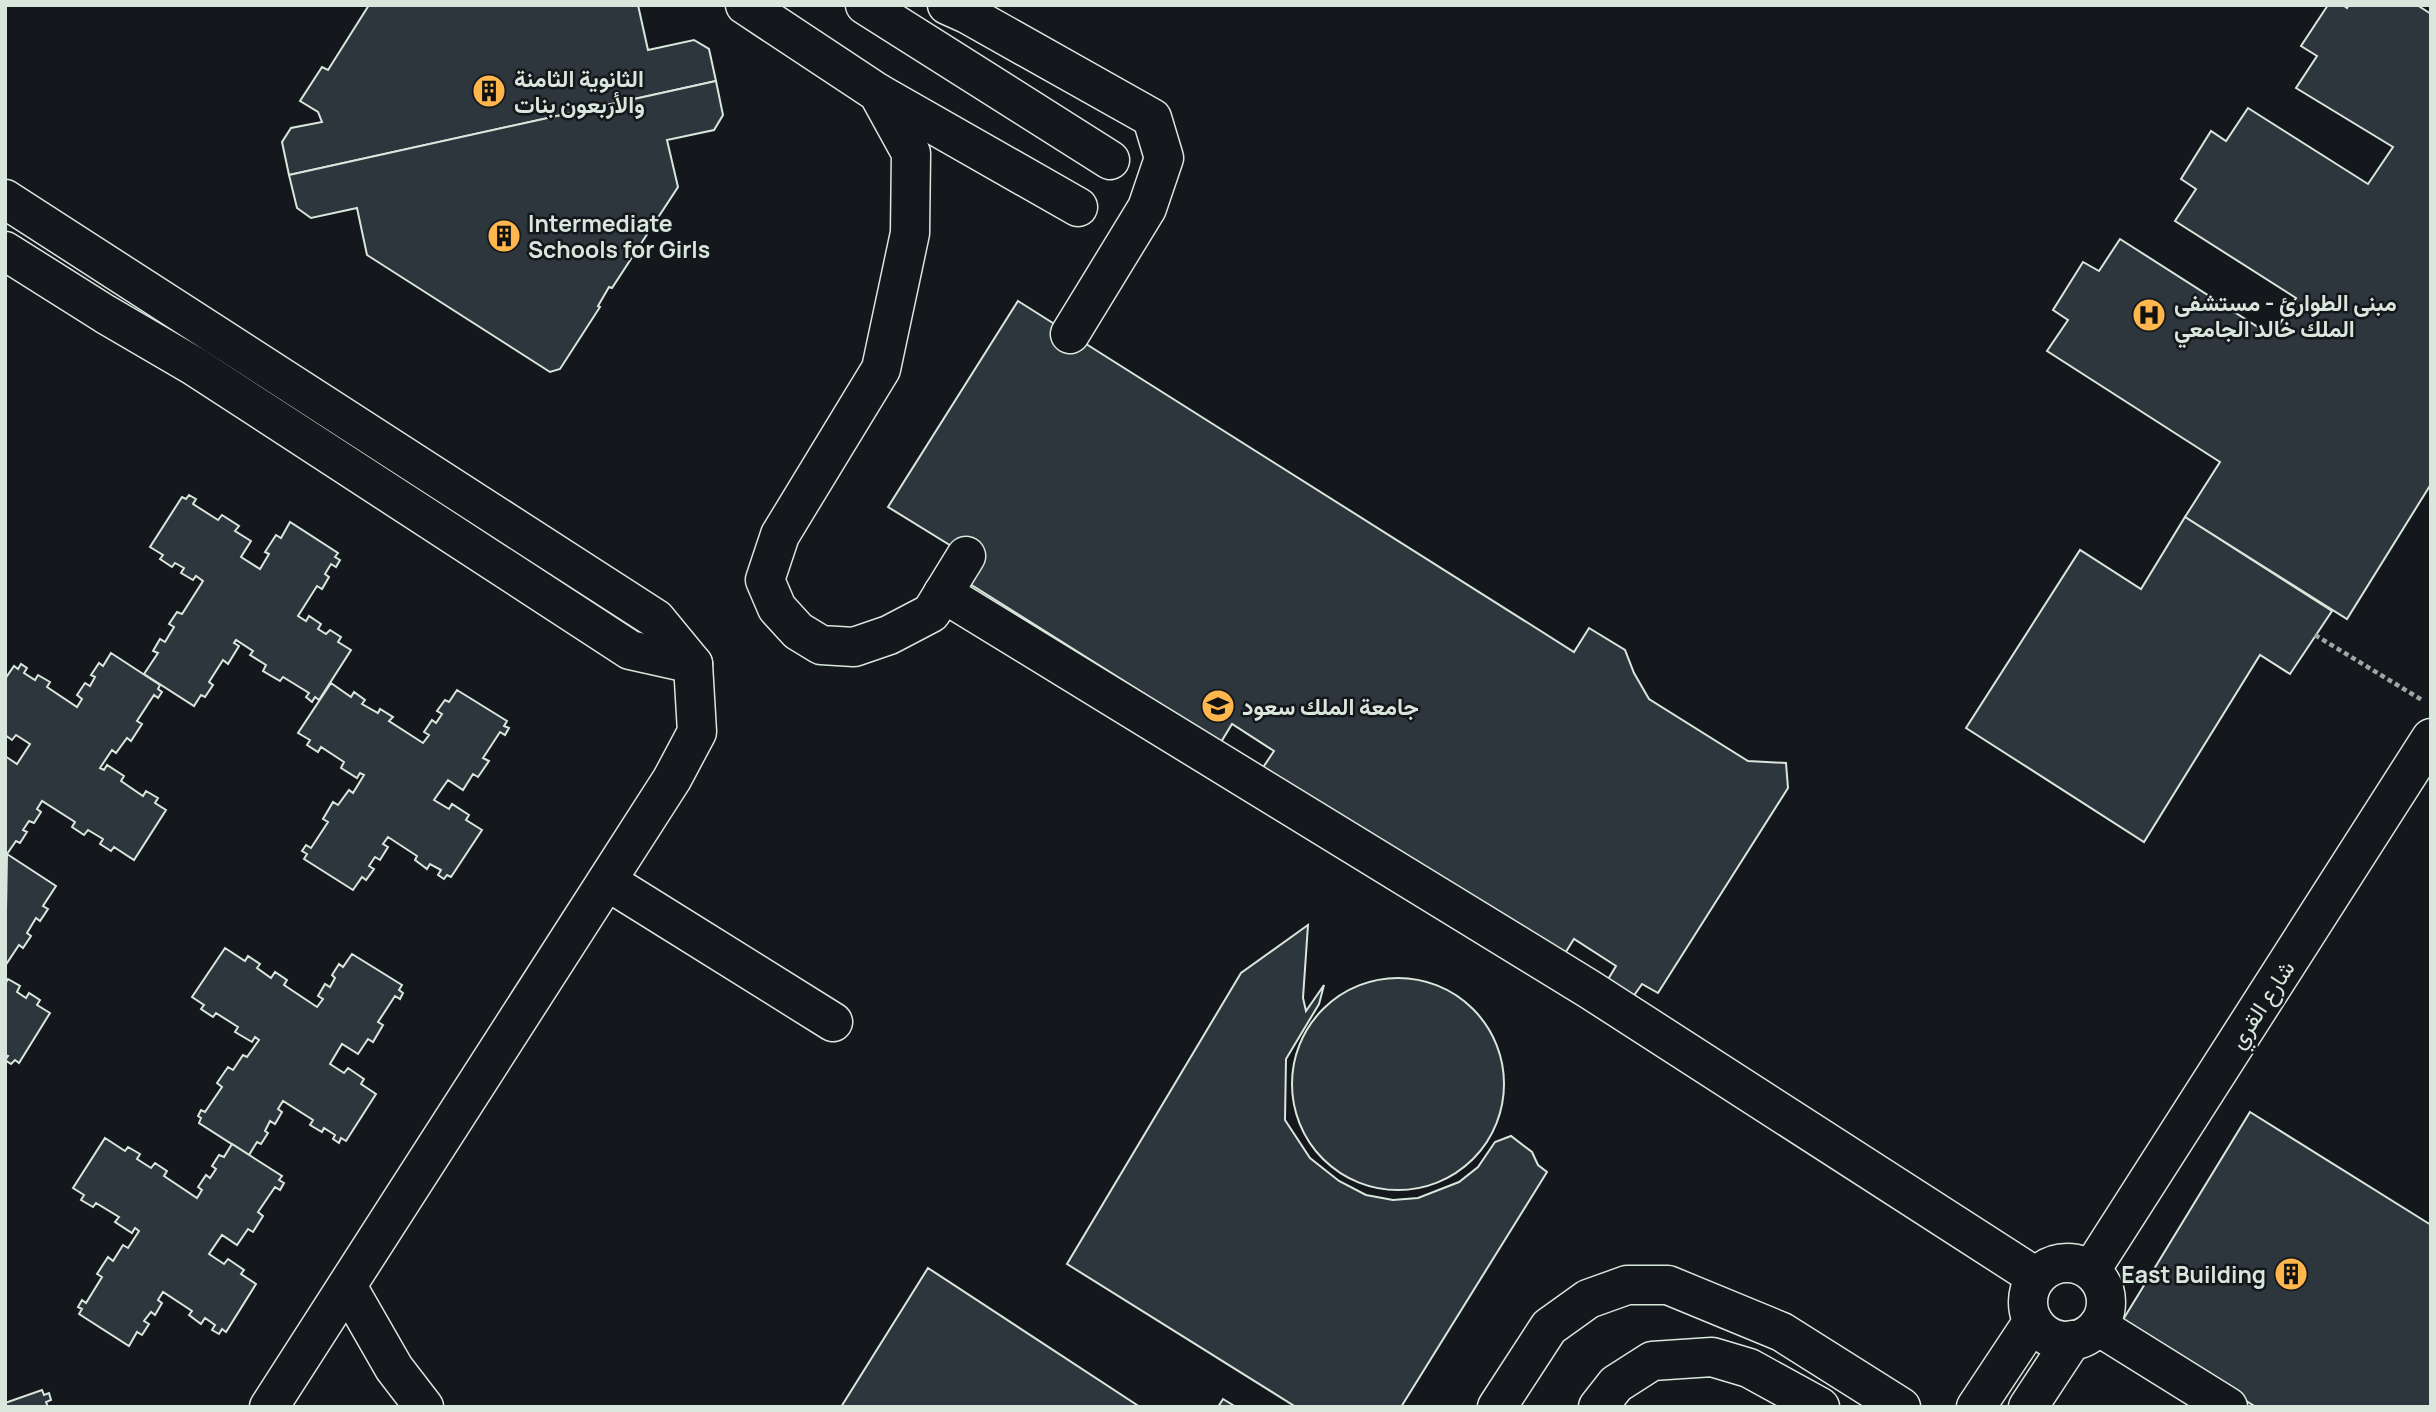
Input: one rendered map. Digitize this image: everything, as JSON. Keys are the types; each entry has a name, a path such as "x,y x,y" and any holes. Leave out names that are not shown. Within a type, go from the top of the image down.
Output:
{"street":[{"path":"745,5 878,93 1077,207"},
{"path":"865,5 1110,160"},
{"path":"947,5 1152,118 1164,158 1147,208 1070,334"},
{"path":"878,93 911,153 910,233 881,369 780,535 765,580 777,608 798,631 821,645 854,647 889,635 932,613 966,556"},
{"path":"5,199 656,619 693,664 697,732 672,779 270,1407"},
{"path":"5,251 194,366 630,650 693,664"},
{"path":"943,593 1011,632 1589,989 2036,1278"},
{"name":"شارع القري","path":"2091,1270 2431,738"},
{"path":"607,881 833,1022"},
{"path":"2028,1407 2085,1333 2105,1311 2106,1297 2101,1282 2091,1270 2078,1264 2062,1262 2048,1268 2036,1278 2029,1291 2028,1306 2033,1321 2043,1332 2057,1340 2085,1333 2228,1407"},
{"path":"1497,1407 1549,1327 1588,1299 1627,1285 1668,1285 1782,1332 1901,1407"},
{"path":"347,1286 394,1368 424,1407"},
{"path":"1712,1357 1725,1310"},
{"path":"1976,1407 2033,1321"},
{"path":"1598,1407 1616,1384 1652,1362 1712,1357 1749,1368 1820,1407"}],"path":[{"path":"2315,635 2431,705"}],"building":[{"name":"الثانوية الثامنة والأربعون بنات","path":"369,5 638,5 648,50 694,40 709,49 716,81 289,175 282,142 291,128 322,122 318,112 300,101 322,67 328,70"},
{"name":"مبنى الطوارئ - مستشفى الملك خالد الجامعي","path":"2328,5 2343,5 2347,8 2349,5 2417,5 2431,14 2431,484 2347,619 2185,517 2220,462 2047,351 2068,320 2053,310 2083,262 2099,271 2120,239 2272,336 2296,298 2175,221 2196,189 2181,179 2211,131 2226,141 2248,108 2368,184 2393,147 2296,88 2317,56 2301,46"},
{"name":"Intermediate Schools for Girls","path":"716,81 723,115 714,130 667,140 678,187 612,288 609,287 598,306 600,307 560,369 550,372 367,255 357,208 311,218 297,208 289,175"},
{"path":"1018,301 1574,652 1589,628 1625,650 1649,699 1748,761 1786,763 1788,788 1658,993 1642,984 1633,997 1607,981 1616,966 1574,939 1562,958 1262,769 1274,751 1232,724 1221,742 962,579 974,560 888,507"},
{"path":"189,495 196,499 193,504 218,520 222,515 239,526 235,531 251,541 241,557 260,569 269,554 265,552 276,535 281,538 290,522 338,553 335,557 340,560 336,567 331,564 325,574 329,577 322,589 317,586 298,616 306,621 309,616 321,624 318,629 326,634 330,630 341,637 338,642 351,650 319,700 315,697 312,702 306,697 309,693 283,677 280,681 263,671 266,665 250,655 253,651 236,640 234,643 239,646 228,664 223,660 209,682 213,685 205,697 201,695 194,706 144,674 158,653 153,651 160,639 165,642 174,627 169,624 177,612 182,614 203,581 196,576 193,580 181,573 184,568 175,563 172,567 160,559 163,555 150,547 182,497 186,499"},
{"path":"2185,517 2332,611 2290,674 2260,655 2144,842 1966,728 2080,550 2141,589"},
{"path":"111,653 160,685 158,689 162,692 158,698 154,695 137,721 142,724 131,741 127,738 116,753 112,750 100,768 104,770 107,765 124,776 121,781 143,796 146,791 158,798 155,803 166,810 134,860 114,847 111,851 100,844 103,839 88,830 84,835 72,827 75,822 42,801 37,809 41,812 34,823 29,821 23,830 27,832 20,843 16,841 7,854 5,853 5,756 17,764 30,744 16,735 12,740 5,735 5,679 14,666 18,669 21,664 27,668 24,673 35,680 38,675 50,682 47,687 77,707 82,699 77,695 85,683 90,686 95,677 91,675 99,663 103,666"},
{"path":"331,683 351,697 354,692 365,700 362,704 378,713 380,709 393,717 389,721 423,743 429,735 424,732 432,720 436,723 442,714 437,711 445,700 449,702 457,690 507,721 504,726 509,728 505,735 500,732 483,758 489,761 478,777 473,774 463,790 448,780 434,800 449,809 452,804 469,815 466,820 482,830 451,877 447,875 444,879 438,875 441,870 430,864 427,869 415,860 417,856 388,837 383,844 388,847 380,860 375,857 369,866 374,869 366,880 362,877 353,890 304,859 307,854 302,851 306,845 311,848 328,822 323,819 333,802 338,805 349,790 353,793 364,775 360,773 357,778 341,768 344,762 321,747 318,752 307,745 310,740 298,733"},
{"path":"7,854 56,886 43,906 48,909 40,921 36,918 27,933 31,936 23,948 19,945 5,966"},
{"path":"1308,925 1303,998 1306,1011 1324,985 1319,1004 1286,1059 1285,1120 1310,1158 1339,1181 1366,1195 1393,1200 1418,1198 1459,1182 1478,1167 1495,1142 1511,1136 1532,1152 1538,1165 1547,1172 1401,1407 1296,1407 1067,1264 1241,973"},
{"path":"225,948 245,961 248,956 260,964 257,968 271,978 275,972 287,980 284,985 317,1007 323,999 318,996 325,984 330,987 335,978 332,975 339,964 343,967 352,954 402,985 399,990 403,993 400,999 395,996 378,1022 383,1025 373,1042 368,1039 358,1054 342,1044 330,1064 344,1073 348,1068 364,1079 361,1084 376,1094 346,1141 341,1138 339,1143 333,1139 335,1135 324,1128 322,1132 310,1125 313,1120 283,1101 278,1109 282,1112 275,1124 270,1121 265,1131 268,1133 261,1144 257,1142 249,1155 199,1123 201,1110 205,1112 222,1087 217,1083 228,1067 233,1070 243,1055 247,1057 259,1040 255,1037 252,1042 235,1032 238,1027 216,1013 213,1017 201,1009 204,1005 192,997"},
{"path":"1398,978 1439,986 1473,1009 1496,1043 1504,1084 1496,1125 1473,1159 1439,1182 1398,1190 1357,1182 1323,1159 1300,1125 1292,1084 1300,1043 1323,1009 1357,986"},
{"path":"8,979 20,986 17,992 26,998 29,993 40,1000 37,1005 50,1013 19,1063 15,1060 11,1064 5,1060 8,1056 5,1055 5,984"},
{"name":"East Building","path":"2250,1112 2431,1225 2431,1407 2256,1407 2121,1323"},
{"path":"105,1138 125,1151 128,1147 140,1154 137,1159 151,1168 155,1163 167,1171 164,1176 197,1198 202,1190 198,1187 206,1175 210,1178 216,1169 212,1166 219,1155 224,1157 232,1144 282,1176 279,1180 284,1183 280,1190 275,1187 258,1212 263,1216 253,1232 248,1229 237,1245 222,1235 209,1254 224,1264 228,1259 244,1270 241,1274 256,1284 226,1332 222,1329 219,1334 212,1330 215,1325 205,1318 201,1324 189,1315 192,1311 163,1292 158,1300 162,1303 155,1315 151,1312 144,1321 149,1324 142,1335 137,1332 129,1346 79,1314 82,1309 78,1307 82,1300 86,1303 102,1277 97,1274 108,1257 113,1261 123,1245 128,1248 139,1231 135,1228 132,1233 115,1222 119,1217 96,1203 93,1207 81,1200 84,1195 73,1188"},
{"path":"928,1268 1140,1407 841,1407"},
{"path":"42,1390 44,1395 49,1393 51,1400 46,1402 48,1407 5,1407 5,1403"},
{"path":"1223,1399 1236,1407 1218,1407"}],"place":[{"name":"الثانوية الثامنة والأربعون بنات","path":"489,91"},
{"name":"Intermediate Schools for Girls","path":"504,236"},
{"name":"مبنى الطوارئ - مستشفى الملك خالد الجامعي","path":"2149,315"},
{"name":"جامعة الملك سعود","path":"1218,706"},
{"name":"East Building","path":"2291,1274"}]}
